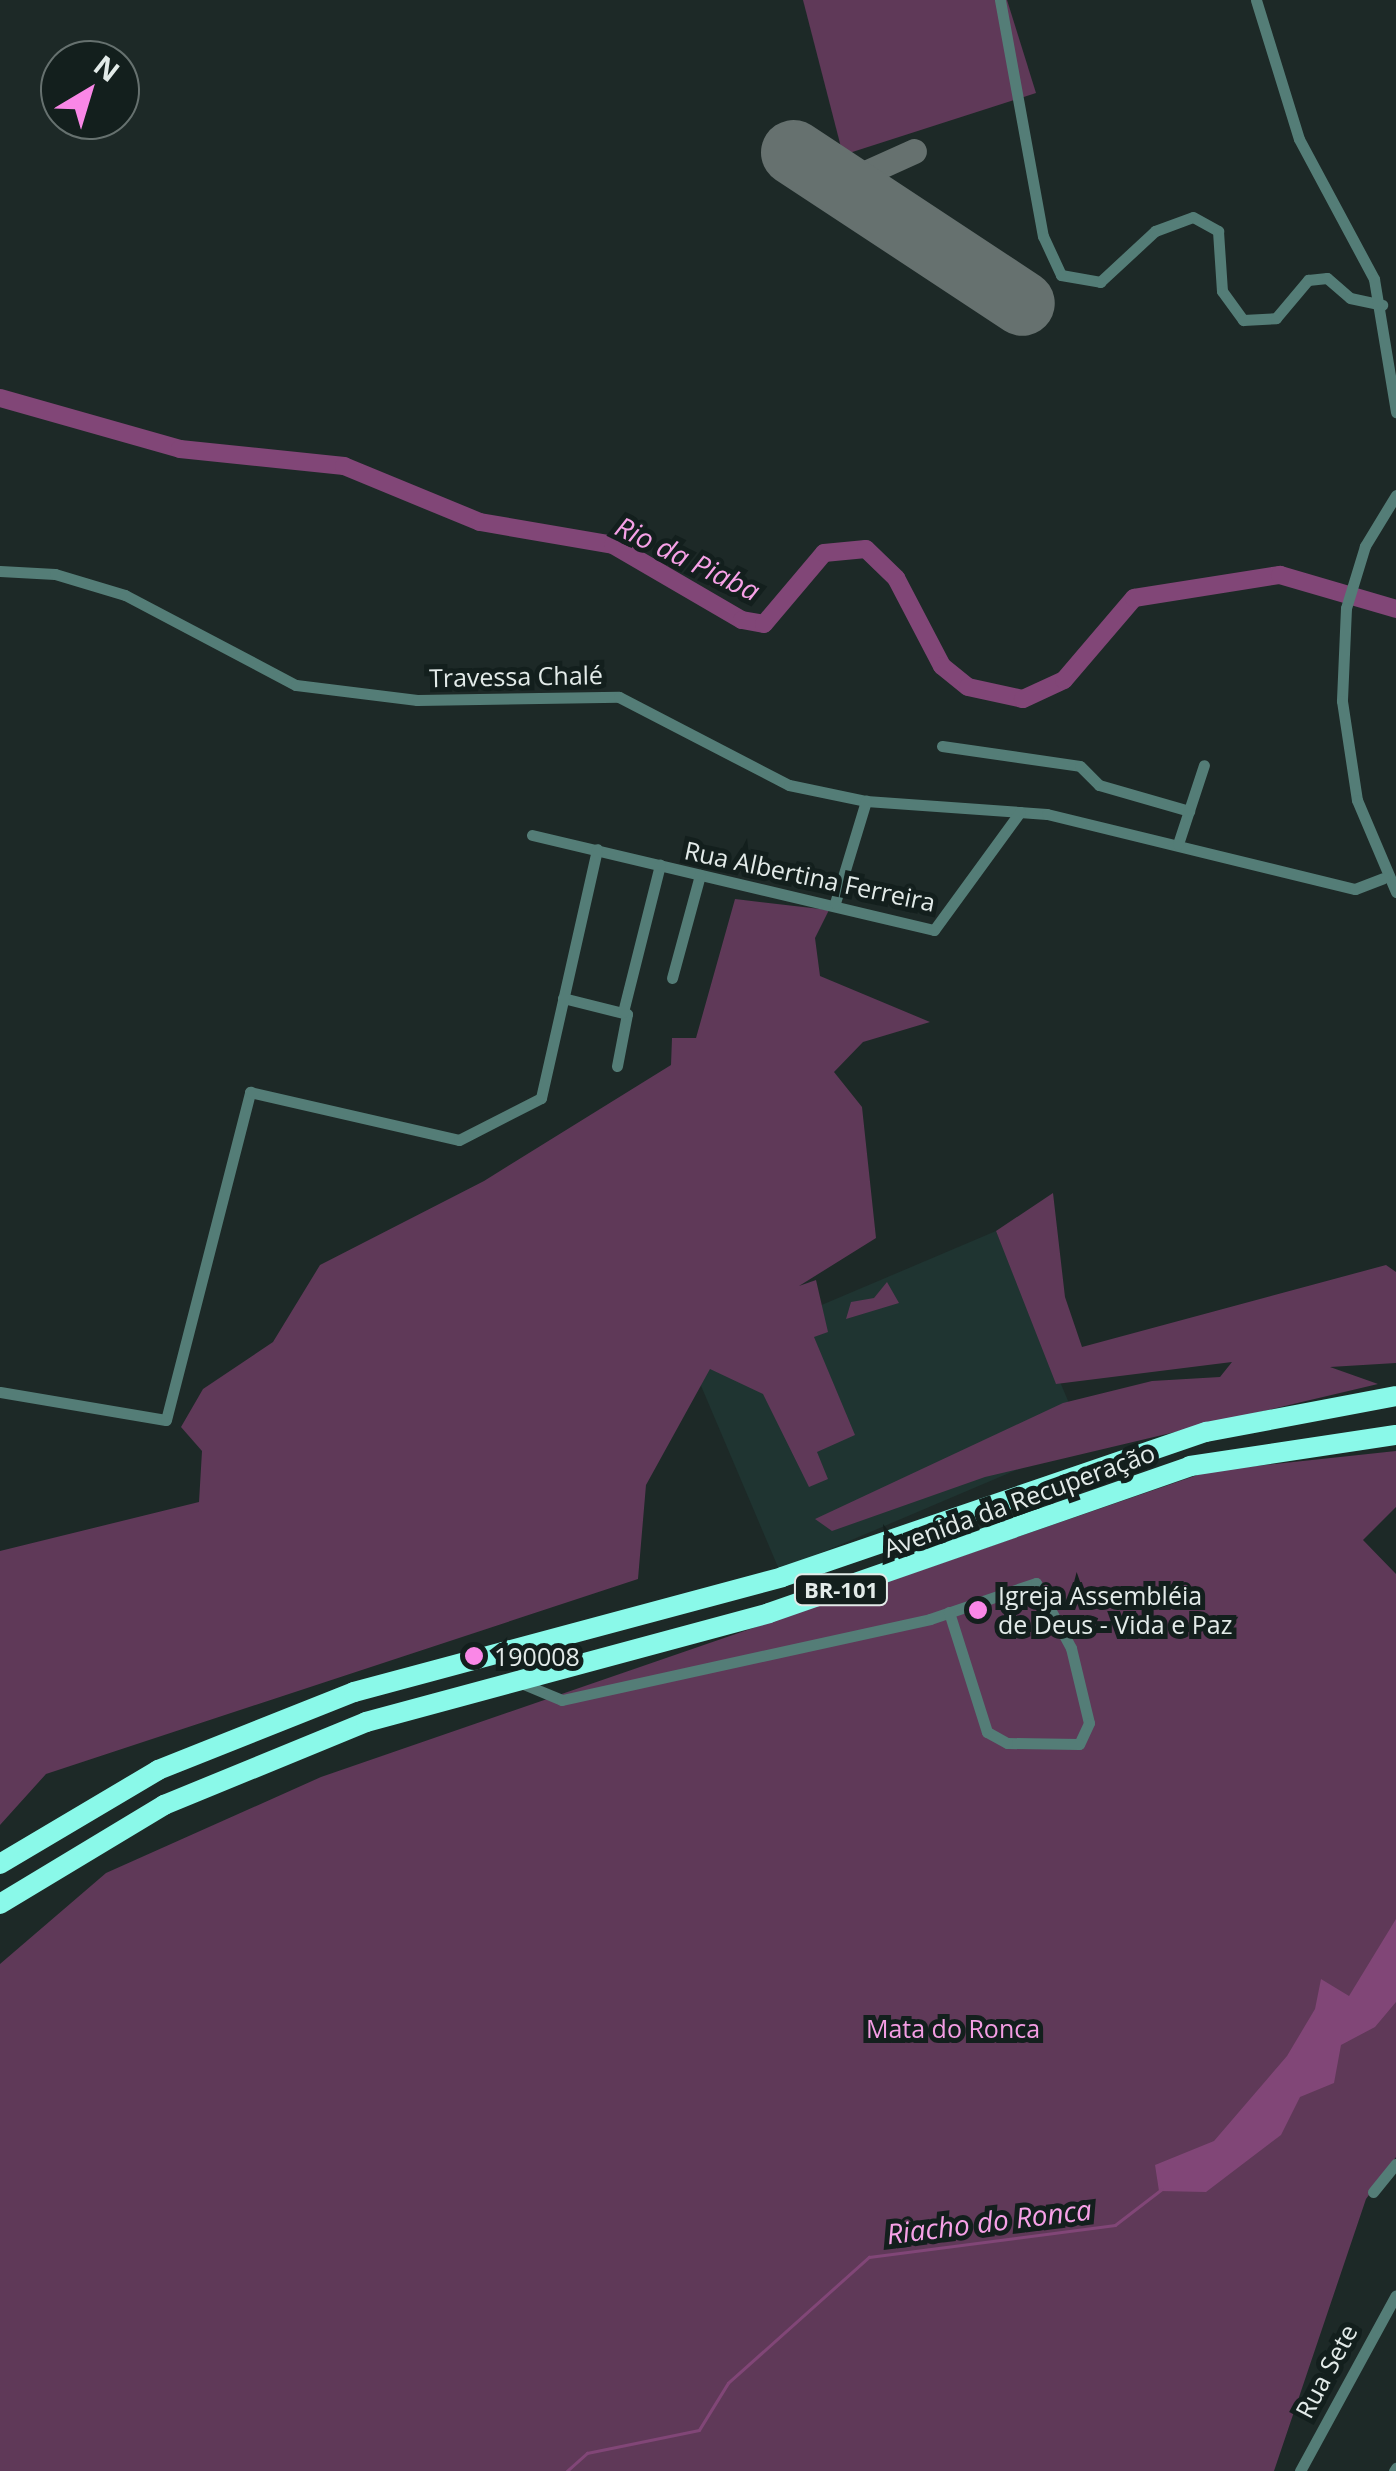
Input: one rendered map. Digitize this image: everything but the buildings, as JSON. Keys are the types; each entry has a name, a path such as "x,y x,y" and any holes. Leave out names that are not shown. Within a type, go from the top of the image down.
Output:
{"highway":[{"name":"BR-101","path":"0,1864 144,1777 340,1697 782,1577 1206,1432 1389,1400"},
{"name":"Avenida da Recuperação","path":"0,1904 152,1812 252,1764 517,1681 769,1613 1190,1466 1396,1435"}],"street":[{"path":"1000,0 1044,236 1061,275 1100,282 1155,231 1193,216 1218,231 1222,292 1243,320 1276,318 1308,280 1327,278 1350,298 1382,305"},
{"path":"1256,0 1299,139 1382,305 1396,412"},
{"path":"1396,496 1354,578 1346,608 1344,740 1384,878 1396,892"},
{"name":"Travessa Chalé","path":"0,571 55,574 124,595 296,685 417,700 619,697 763,777 866,800 1020,812 1178,844 1356,889 1384,878"},
{"path":"942,746 1080,766 1099,785 1189,811"},
{"path":"1178,844 1204,765"},
{"path":"836,903 866,800"},
{"name":"Rua Albertina Ferreira","path":"532,834 938,930 1020,812"},
{"path":"0,1392 166,1420 244,1099 265,1094 458,1140 500,1110 540,1098 550,1073 562,998 597,849"},
{"path":"617,1066 625,1013 660,865"},
{"path":"672,978 700,876"},
{"path":"562,998 625,1013"},
{"path":"517,1681 562,1700 949,1612 1036,1582 1071,1648 1089,1723 1079,1744 1008,1743 987,1732 949,1612"},
{"path":"1372,2192 1396,2164"},
{"name":"Rua Sete","path":"1300,2471 1396,2297"}],"shaded area":[{"path":"996,1231 1085,1441 779,1571 690,1361"},
{"path":"1396,1919 1396,2002 1375,2027 1341,2045 1334,2083 1300,2097 1281,2135 1206,2192 1159,2191 1155,2165 1214,2141 1287,2056 1315,2009 1321,1979 1349,1996"}],"green space":[{"path":"803,0 1007,0 1036,93 843,155"},
{"path":"735,899 829,910 815,938 820,976 930,1022 863,1042 834,1072 862,1107 876,1238 799,1286 816,1280 828,1332 814,1337 855,1435 817,1452 828,1479 809,1487 763,1394 710,1369 646,1485 638,1579 46,1774 0,1825 0,1551 199,1502 202,1451 181,1427 203,1389 273,1342 320,1265 484,1181 671,1065 672,1038 696,1038"},
{"path":"1053,1193 1065,1297 1082,1347 1386,1265 1396,1272 1396,1363 1330,1367 1378,1384 985,1477 832,1531 815,1519 1063,1403 1152,1381 1220,1377 1232,1362 1056,1384 996,1231"},
{"path":"887,1282 899,1303 846,1319 851,1302 874,1298"},
{"name":"Mata do Ronca","path":"1396,1451 1396,1507 1363,1540 1396,1574 1396,2157 1366,2199 1274,2471 0,2471 0,1964 106,1873 321,1777 1209,1471"}],"waterway":[{"name":"Rio da Piaba","path":"0,398 180,449 344,466 480,522 613,545 742,620 764,624 824,553 866,549 896,578 942,666 968,687 1023,699 1064,680 1134,598 1280,575 1396,609"},
{"name":"Riacho do Ronca","path":"567,2471 587,2453 699,2430 728,2383 869,2257 1115,2225 1162,2189"}],"taxiway":[{"path":"841,184 914,151"}],"runway":[{"path":"793,152 1022,303"}],"place":[{"name":"Igreja Assembléia de Deus - Vida e Paz","path":"978,1610"},
{"name":"190008","path":"474,1656"}]}
